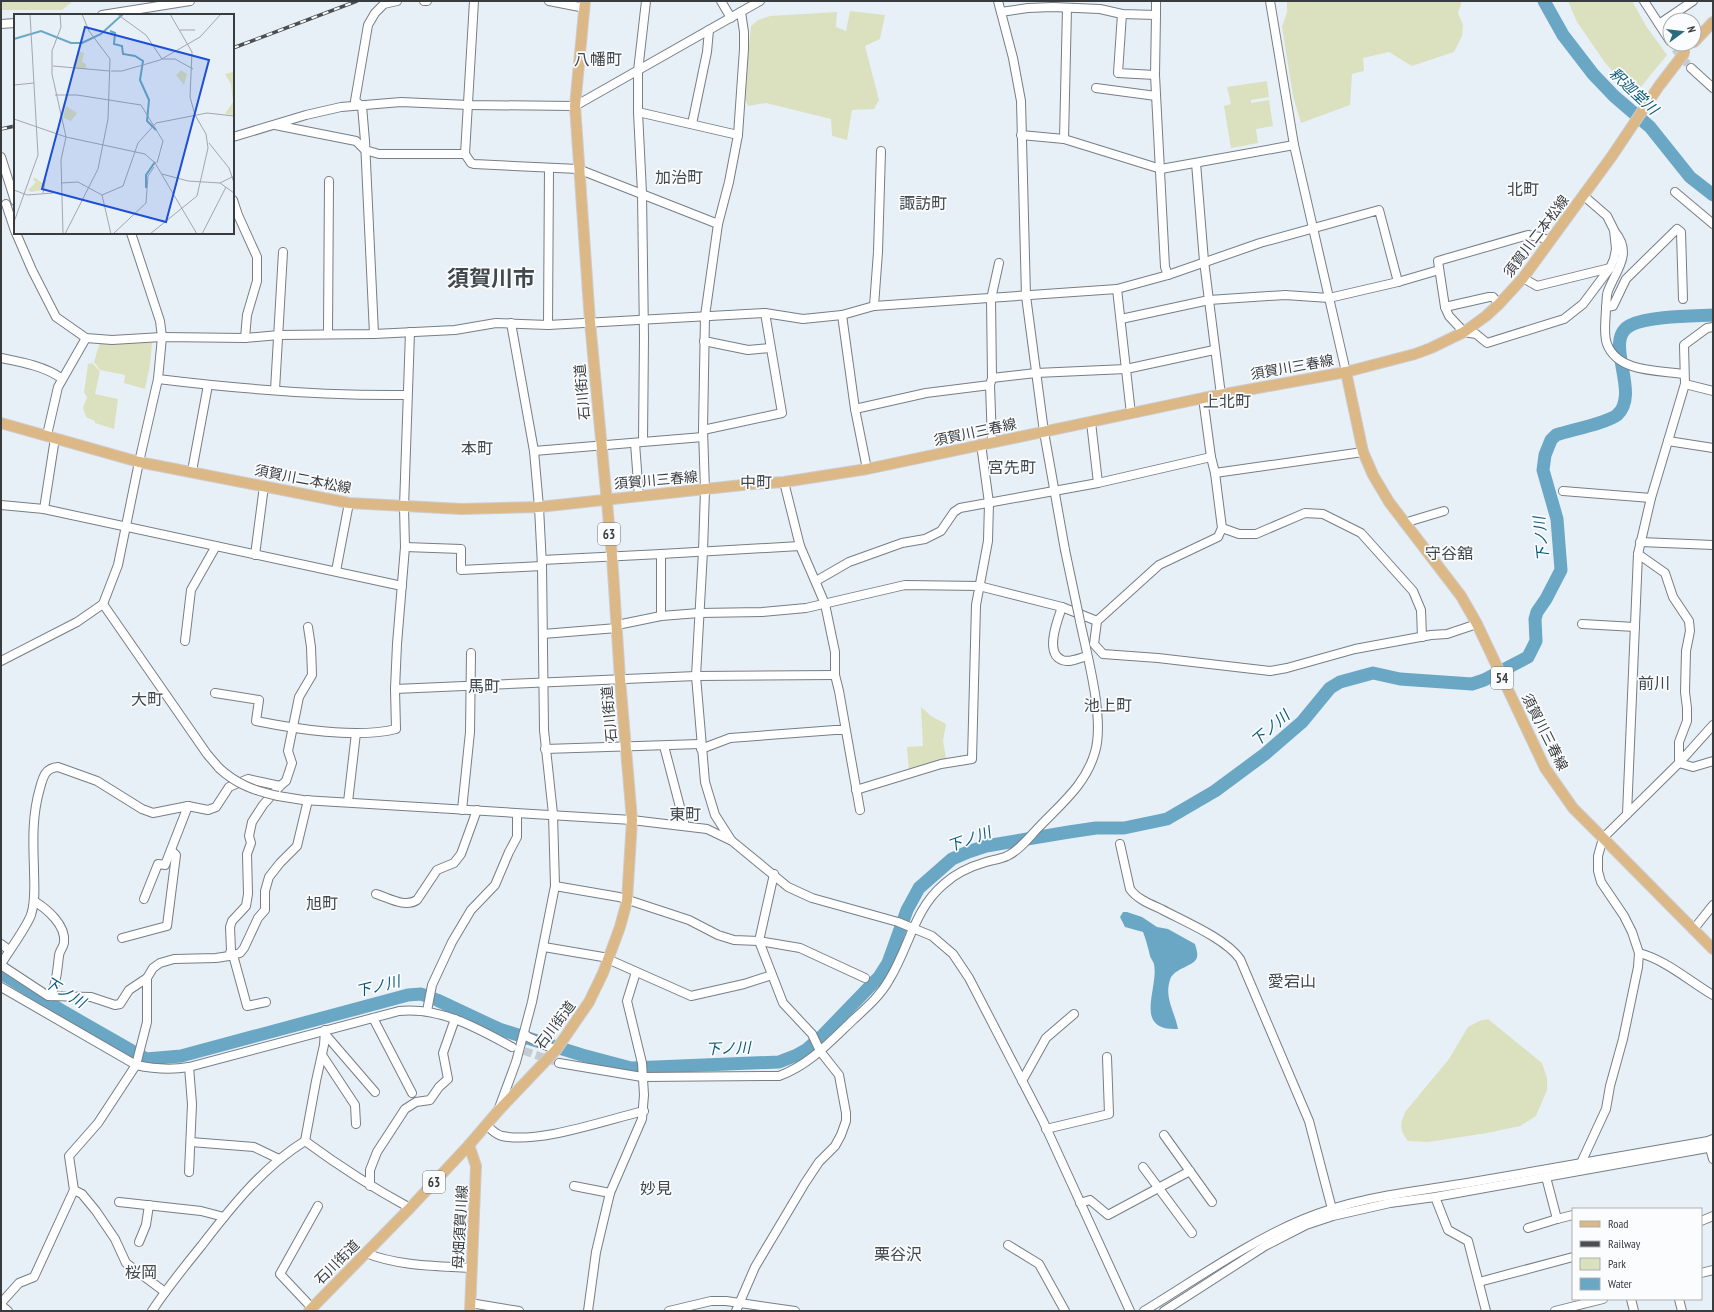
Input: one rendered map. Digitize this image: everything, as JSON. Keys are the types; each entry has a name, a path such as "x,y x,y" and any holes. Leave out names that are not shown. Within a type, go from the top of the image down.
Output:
{"main road":[{"name":"石川街道","path":"311,1309 410,1208 556,1050 589,1002 620,927 627,900 632,820 620,679 612,556 590,322 578,169 575,106 585,4"},
{"name":"須賀川二本松線","path":"1702,31 1713,22"},
{"name":"須賀川二本松線","path":"1346,372 1415,354 1464,332 1486,316 1499,304 1523,278 1584,196 1659,86 1680,52"},
{"name":"須賀川三春線","path":"606,499 784,482 867,469 1202,398 1346,372 1363,452 1373,475 1389,502 1404,523 1437,563 1461,596 1477,624 1545,768 1584,821 1603,838 1713,950"},
{"name":"須賀川二本松線","path":"1,423 139,462 192,471 350,503 462,509 539,507 606,499"},
{"name":"母畑須賀川線","path":"469,1145 476,1166 470,1307"}],"street":[{"path":"109,14 190,1"},
{"path":"362,106 355,101 368,25 375,13 384,4 397,1"},
{"path":"474,1 465,154 471,163 578,169 718,224"},
{"path":"549,1 585,4"},
{"path":"639,497 639,442 644,320 638,71 646,1"},
{"path":"721,1 731,18"},
{"path":"234,137 340,107 401,102 468,105 575,106 760,1"},
{"path":"559,1063 642,1076 778,1076 794,1070 820,1051 878,996 890,980 921,911 935,892 945,883 969,868 1007,856 1023,844 1074,792 1085,776 1095,752 1098,729 1097,706 1054,492 1044,432 1026,296 1021,101 1013,58 998,1"},
{"path":"1156,1 1155,74 1165,267 1168,275"},
{"path":"1270,1 1294,145 1346,372"},
{"path":"1644,1 1662,29"},
{"path":"1659,24 1693,1"},
{"path":"1001,12 1054,4 1067,8 1100,9 1122,14 1156,15"},
{"path":"1064,139 1067,8"},
{"path":"732,841 715,815 705,782 696,676 705,490 703,433 704,316 718,224 729,182 738,135 744,49 744,32 741,12"},
{"path":"1122,14 1118,73 1155,74"},
{"path":"1,24 14,23"},
{"path":"692,124 709,30"},
{"path":"1691,68 1713,88"},
{"path":"1096,88 1156,96"},
{"path":"362,106 374,334"},
{"path":"638,112 738,135"},
{"path":"273,125 356,141 365,150 379,154 465,154"},
{"path":"1021,135 1064,139 1161,169 1294,145"},
{"path":"874,306 878,252 881,151"},
{"path":"1,157 14,198"},
{"path":"1196,163 1204,261 1214,350 1221,395"},
{"path":"548,325 549,168"},
{"path":"328,334 329,181"},
{"path":"1675,192 1713,224"},
{"path":"1584,196 1607,216 1623,245 1621,267 1608,292 1606,307 1607,345 1616,358 1628,365 1684,374"},
{"path":"14,201 3,205 14,228"},
{"path":"234,203 257,258 257,281 246,315 245,338"},
{"path":"17,234 32,270 56,317 86,338 112,340 162,337 245,338 279,335 374,334 455,330 496,323 511,323 531,326 765,313 804,319 842,315 874,306 1117,290 1168,275 1204,261 1312,227 1379,210 1398,282"},
{"path":"1606,307 1613,306 1626,279 1677,229 1681,232 1683,299"},
{"path":"1550,241 1540,237 1528,235 1438,261 1445,307 1448,316 1464,332 1476,334 1487,343 1564,318 1583,304 1610,268 1616,249 1614,230"},
{"path":"1,661 77,622 103,604 118,565 125,526 158,379 162,337 160,321 131,234"},
{"path":"275,390 283,252"},
{"path":"992,442 991,298 1000,263"},
{"path":"1523,278 1537,286 1610,268"},
{"path":"1121,319 1209,300 1285,295 1329,298 1398,282 1439,270"},
{"path":"1117,290 1131,414"},
{"path":"1445,307 1489,297 1493,297 1499,304"},
{"path":"534,451 639,442 703,433 782,413 765,313"},
{"path":"842,315 855,409 867,469"},
{"path":"499,1110 516,1062 524,1032 544,947 555,886 553,814 546,749 543,682 542,563 539,507 534,451 511,323"},
{"path":"1627,814 1638,554 1640,542 1651,498 1685,384 1684,346 1706,328 1713,327"},
{"path":"215,693 259,700 256,721 293,729 356,733 384,732 396,729 395,689 406,547 404,506 410,332"},
{"path":"44,509 51,437 58,387 61,378 86,338"},
{"path":"704,341 748,350 770,348"},
{"path":"855,409 926,392 1036,373 1126,369 1214,350"},
{"path":"1,358 29,364 56,374 61,378"},
{"path":"158,379 208,385 275,390 373,395 407,395"},
{"path":"1685,384 1713,390"},
{"path":"192,471 208,385"},
{"path":"1202,398 1211,457 1216,473 1222,528 1218,537 1159,565 1097,621 1094,644 1103,654 1158,658 1270,671 1288,668 1355,649 1430,635 1447,634 1477,624"},
{"path":"1091,422 1098,483"},
{"path":"1668,441 1713,448"},
{"path":"856,790 941,764 972,760 976,605 988,541 989,503 981,444"},
{"path":"1216,473 1363,452"},
{"path":"816,581 849,562 902,543 926,539 941,531 954,512 960,508 1054,492 1211,457"},
{"path":"784,482 800,546 825,604 834,652 835,675 860,810"},
{"path":"255,555 264,486"},
{"path":"1563,491 1651,498"},
{"path":"336,571 350,503"},
{"path":"1,505 44,509 402,586"},
{"path":"1404,523 1444,511"},
{"path":"1222,528 1239,534 1256,534 1305,513 1323,514 1361,532 1413,590 1421,610 1422,637"},
{"path":"1640,542 1713,545"},
{"path":"185,641 191,590 216,546"},
{"path":"406,547 461,549 461,570 612,556 800,546"},
{"path":"661,554 661,616"},
{"path":"1638,554 1665,573 1673,597 1689,621 1690,630 1686,651 1685,692 1687,721 1679,742 1679,763"},
{"path":"543,634 617,626 661,616 699,612 762,612 806,608 905,585 979,586 1062,607 1097,621"},
{"path":"103,604 207,754 228,776 248,788 278,796 306,800 477,810 517,814 553,814 632,820 707,829 732,841 788,887 812,898 898,922 932,936 953,954 969,978 1046,1129 1130,1311"},
{"path":"1062,607 1054,635 1053,648 1056,656 1062,660 1072,660 1087,656"},
{"path":"1582,624 1635,627"},
{"path":"266,1002 248,1006 231,955 230,927 232,921 246,906 248,894 247,854 251,843 249,836 252,822 263,805 286,781 292,763 288,751 299,697 312,675 311,647 308,627"},
{"path":"462,810 470,732 472,685 471,653"},
{"path":"395,689 696,676 835,675"},
{"path":"1580,1167 1606,1108 1636,981 1639,953 1636,941 1624,916 1601,882 1598,871 1598,856 1603,838 1679,763 1713,725"},
{"path":"546,749 701,746 730,738 845,730"},
{"path":"348,802 356,733"},
{"path":"664,746 684,826"},
{"path":"1679,763 1693,767 1713,761"},
{"path":"280,786 248,779 230,787 216,807 208,810 188,806 153,813 142,809 97,781 58,768 52,768 44,775 35,804 33,829 34,901 31,915 1,965 48,996 91,997 115,1005 120,1004 129,990 146,978 153,968 160,963 174,959 216,958 240,953 244,948 258,918 265,910 265,892 269,877 280,863 297,846 306,800"},
{"path":"144,898 158,864 165,865 188,806"},
{"path":"376,894 406,904 413,903 417,900 438,870 454,864 461,854 477,810"},
{"path":"427,1011 432,985 452,942 471,910 495,885 517,837 517,814"},
{"path":"1120,844 1130,889 1132,892 1147,902 1199,929 1229,947 1240,959 1309,1121 1332,1209"},
{"path":"122,938 167,926 176,855 171,850"},
{"path":"738,1307 755,1267 778,1227 819,1162 835,1146 844,1128 846,1113 839,1075 820,1051 812,1034 783,1003 759,941 774,874"},
{"path":"555,886 619,897 689,920 718,935 734,940 759,941 800,948 865,978"},
{"path":"34,901 45,908 54,918 63,934 64,943 59,953 58,974 51,996"},
{"path":"1693,930 1713,905"},
{"path":"1,944 10,950"},
{"path":"544,947 603,957 691,996 744,984 772,975"},
{"path":"1639,953 1648,955 1663,963 1713,995"},
{"path":"588,1311 596,1252 610,1194 644,1111 642,1063 627,1001 636,972"},
{"path":"8,1311 1,1304 19,1283 34,1277 74,1190 69,1156 98,1123 137,1063 147,1022 146,978"},
{"path":"1,986 137,1063 152,1069 179,1069 189,1067 325,1032 399,1011 427,1011 455,1019 471,1025 512,1047"},
{"path":"1022,1081 1046,1038 1074,1014"},
{"path":"373,1018 412,1093"},
{"path":"370,1186 370,1170 377,1152 405,1109 416,1102 430,1100 439,1087 448,1079 443,1053 455,1019"},
{"path":"152,1311 165,1292 224,1217 255,1182 279,1159 305,1141 322,1055 325,1032"},
{"path":"325,1032 375,1092"},
{"path":"524,1032 528,1037 556,1050"},
{"path":"322,1055 355,1106 356,1124"},
{"path":"1046,1129 1109,1114 1107,1057"},
{"path":"189,1067 192,1104 189,1172"},
{"path":"486,1125 500,1136 526,1138 552,1134 644,1111"},
{"path":"1164,1135 1212,1202"},
{"path":"1164,1311 1265,1246 1306,1225 1332,1216 1390,1203 1435,1197 1546,1177 1580,1167 1713,1139"},
{"path":"305,1141 336,1164 370,1186 410,1208"},
{"path":"191,1142 254,1147 279,1159"},
{"path":"1144,1311 1261,1240 1304,1219 1332,1209 1376,1198 1711,1148 1713,1159"},
{"path":"1143,1167 1192,1233"},
{"path":"1080,1203 1090,1200 1108,1215 1190,1172"},
{"path":"1546,1177 1557,1219"},
{"path":"574,1186 610,1194"},
{"path":"74,1190 82,1194 96,1211 115,1239 126,1263 165,1292"},
{"path":"1435,1197 1448,1230 1468,1241 1486,1311"},
{"path":"119,1202 202,1211 224,1217"},
{"path":"139,1242 146,1225 149,1205"},
{"path":"311,1309 280,1274 318,1206"},
{"path":"1528,1228 1572,1215"},
{"path":"1702,1221 1713,1216"},
{"path":"1008,1245 1039,1264 1065,1311"},
{"path":"366,1253 376,1257 423,1265 472,1268"},
{"path":"1479,1282 1572,1257"},
{"path":"1702,1273 1713,1270"},
{"path":"1555,1311 1599,1300"},
{"path":"1631,1300 1634,1311"},
{"path":"1679,1300 1682,1311"},
{"path":"669,1311 711,1301 738,1307 795,1311"},
{"path":"470,1307 519,1311"}],"green space":[{"path":"1,1 73,1 62,10 1,10"},
{"path":"1287,1 1462,1 1458,13 1463,25 1462,36 1454,52 1412,66 1389,52 1363,58 1364,71 1352,74 1350,105 1301,123 1293,96 1282,27 1287,12"},
{"path":"1568,1 1632,1 1646,26 1662,48 1662,52 1665,52 1667,55 1635,94 1606,64 1577,22"},
{"path":"850,11 885,15 880,39 865,46 879,100 874,109 852,110 847,140 832,136 831,119 766,103 748,106 744,96 751,26 758,20 770,16 837,12 836,27 846,31"},
{"path":"1267,81 1269,97 1251,100 1251,103 1269,100 1273,126 1256,129 1258,143 1231,148 1224,106 1231,104 1227,87"},
{"path":"100,342 152,343 150,365 145,389 124,383 125,375 100,370 94,362"},
{"path":"92,363 100,371 95,394 118,399 114,429 95,423 95,421 86,417 83,408 87,397 84,392 88,364"},
{"path":"921,707 931,716 946,724 943,741 947,764 909,771 907,747 923,746"},
{"path":"1488,1019 1542,1063 1547,1078 1547,1090 1536,1116 1520,1126 1487,1133 1428,1142 1408,1141 1401,1127 1405,1112 1449,1059 1468,1027 1479,1021"}],"water":[{"path":"1123,912 1142,917 1157,927 1168,929 1195,944 1197,954 1196,960 1175,973 1170,980 1168,987 1169,999 1178,1029 1164,1028 1156,1023 1152,1016 1151,1007 1155,974 1154,964 1143,932 1125,927 1120,917"}],"waterway":[{"name":"釈迦堂川","path":"1544,1 1563,35 1593,74 1614,96 1650,127 1690,177 1713,195"},
{"name":"下ノ川","path":"1,973 64,1012 146,1059 181,1056 408,995 421,994 499,1029 582,1055 631,1068 779,1062 806,1050 823,1035 879,977 888,963 907,910 919,888 952,859 986,846 1096,828 1124,828 1167,819 1215,791 1265,754 1302,722 1330,688 1340,682 1373,673 1400,679 1472,684 1484,680 1528,657 1536,641 1535,619 1537,612 1546,599 1561,570 1557,519 1543,470 1545,455 1551,440 1556,435 1597,424 1612,418 1617,415 1624,405 1626,394 1620,354 1620,342 1623,332 1631,325 1659,318 1713,315"}],"tunnel":[{"path":"1678,52 1691,68"},
{"path":"513,1047 559,1063"}],"railway":[{"path":"234,48 357,1"},
{"path":"1,129 14,126"}],"district":[{"name":"八幡町","path":"598,59"},
{"name":"加治町","path":"679,177"},
{"name":"北町","path":"1523,189"},
{"name":"諏訪町","path":"923,203"},
{"name":"須賀川市","path":"491,278"},
{"name":"上北町","path":"1227,401"},
{"name":"本町","path":"477,448"},
{"name":"宮先町","path":"1012,467"},
{"name":"中町","path":"756,482"},
{"name":"守谷舘","path":"1449,553"},
{"name":"前川","path":"1654,683"},
{"name":"馬町","path":"484,686"},
{"name":"大町","path":"147,699"},
{"name":"池上町","path":"1108,705"},
{"name":"東町","path":"685,814"},
{"name":"旭町","path":"322,903"},
{"name":"愛宕山","path":"1292,981"},
{"name":"妙見","path":"656,1188"},
{"name":"栗谷沢","path":"898,1254"},
{"name":"桜岡","path":"141,1272"}]}
